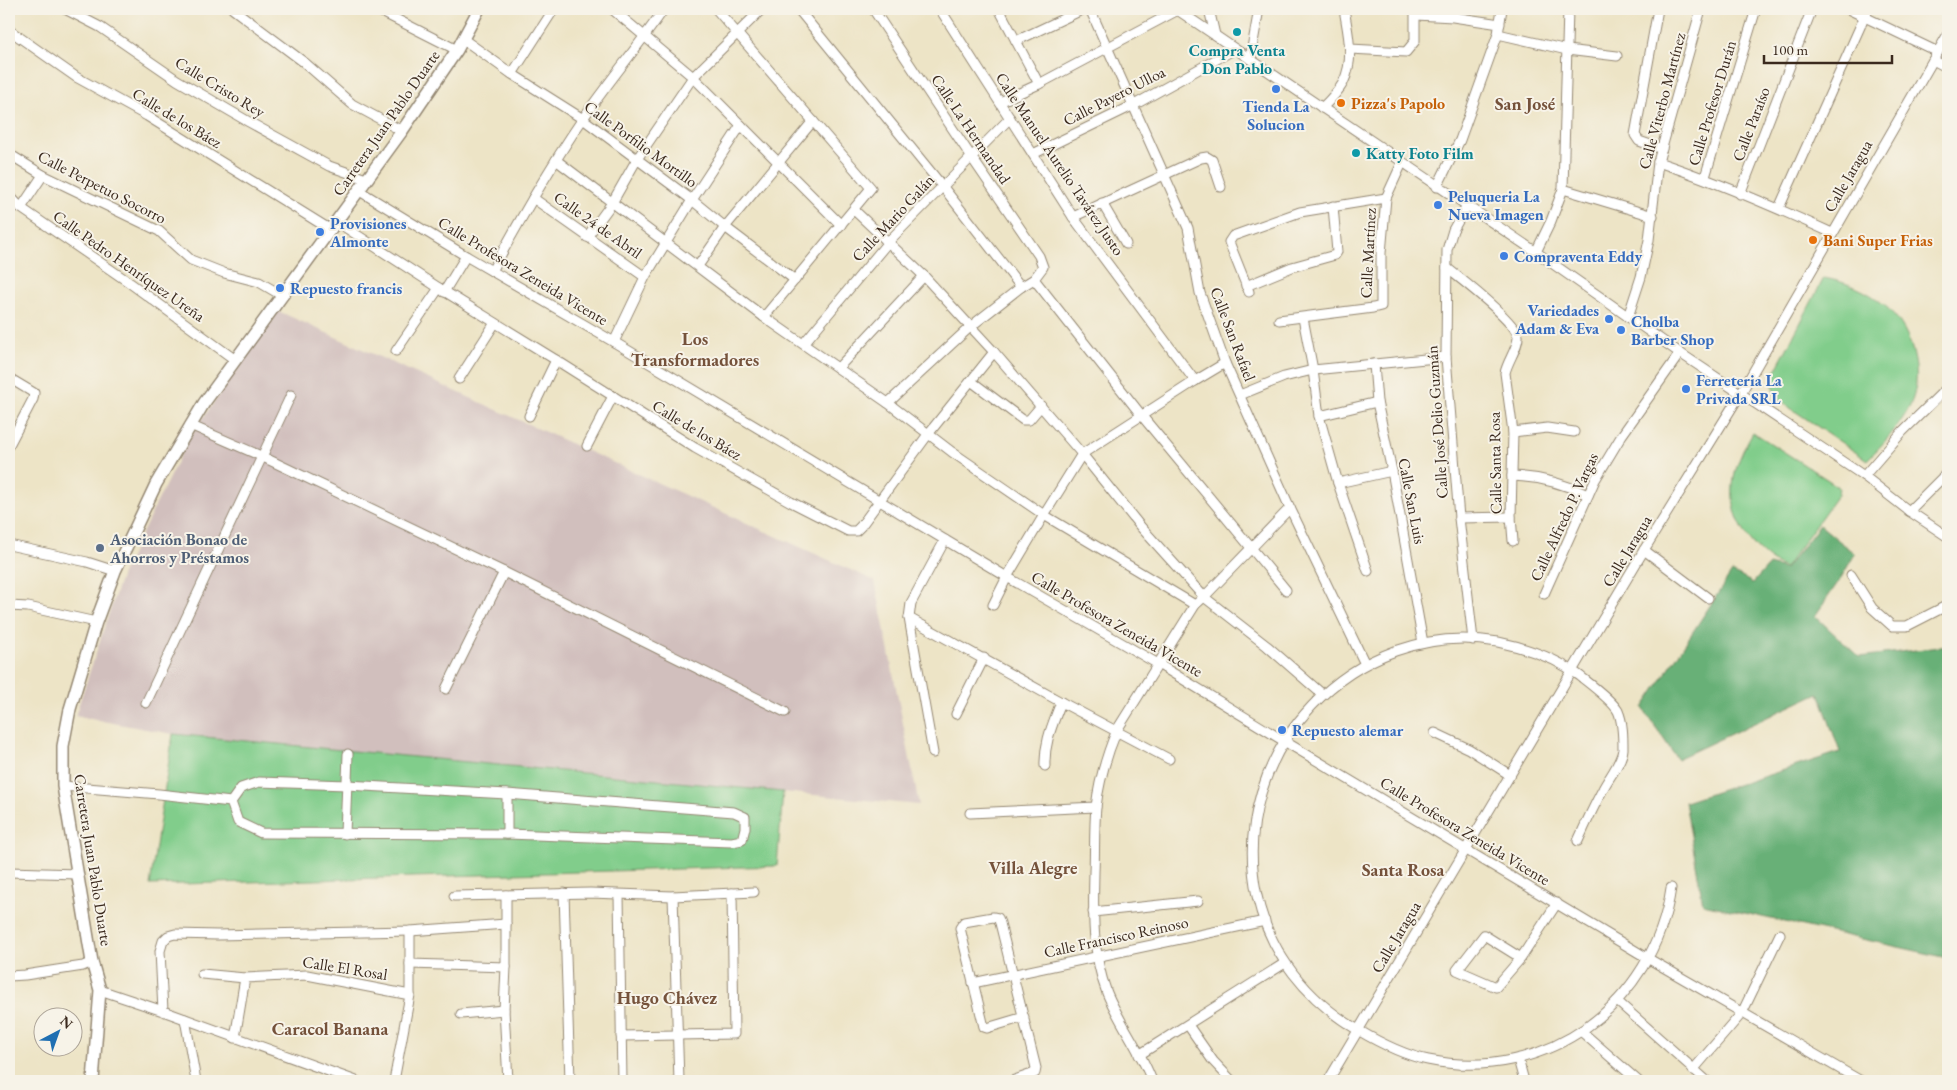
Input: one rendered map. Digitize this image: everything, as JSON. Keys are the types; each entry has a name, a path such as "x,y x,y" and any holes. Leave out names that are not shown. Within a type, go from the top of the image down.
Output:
{"main road":[{"name":"Carretera Juan Pablo Duarte","path":"93,1081 100,990 92,962 63,786 63,746 70,709 96,622 115,571 156,484 190,425 234,359 283,296 402,131 457,50 478,9"}],"street":[{"name":"Calle Cristo Rey","path":"65,9 100,27 177,80 249,122 329,166 366,179"},
{"path":"233,9 305,63 352,104 402,131"},
{"path":"376,9 457,50"},
{"path":"612,9 693,77 841,225"},
{"path":"492,271 556,160 583,119 664,9"},
{"path":"716,9 739,33 871,188 764,317"},
{"path":"587,237 612,203 637,159 693,77 762,9"},
{"path":"798,9 943,187 1021,287"},
{"name":"Calle La Hermandad","path":"873,9 1039,256 1043,267 1034,279"},
{"name":"Calle Manuel Aurelio Tavárez Justo","path":"940,9 1073,217 1195,381"},
{"path":"999,9 1039,84"},
{"path":"1016,41 1084,9"},
{"name":"Calle San Rafael","path":"1090,9 1188,228 1200,293 1225,363 1290,508 1365,664"},
{"path":"1209,9 1215,35"},
{"path":"1250,59 1259,9"},
{"path":"1322,108 1342,85 1349,66 1350,49 1344,9"},
{"path":"1437,186 1460,140 1498,29 1502,9"},
{"path":"1536,252 1551,221 1563,189 1568,9"},
{"path":"1658,9 1635,135 1639,141 1662,149"},
{"name":"Calle Viterbo Martínez","path":"1628,317 1641,277 1652,216 1658,162 1701,9"},
{"name":"Calle Profesor Durán","path":"1704,178 1756,9"},
{"name":"Calle Paraíso","path":"1740,194 1812,9"},
{"path":"1848,9 1867,13 1935,56 1948,68"},
{"path":"1000,102 1039,84 1177,10 1864,476 1909,511 1948,537"},
{"path":"512,74 552,12"},
{"path":"1350,49 1406,52 1415,41 1415,12 1453,17 1567,50 1617,56"},
{"path":"1779,208 1867,13"},
{"name":"Calle de los Báez","path":"9,30 76,78 146,116 334,226 496,323 721,463 848,531 856,531 881,501 929,433 994,352"},
{"name":"Calle Jaragua","path":"1328,1081 1644,550 1741,394 1948,34"},
{"name":"Calle Porfilio Mortillo","path":"463,39 512,74 583,119 795,280"},
{"name":"Calle Payero Ulloa","path":"1033,154 1134,105 1235,49"},
{"name":"Calle Mario Galán","path":"804,344 889,241 1010,118"},
{"path":"698,266 725,227 813,121"},
{"path":"614,342 645,277 741,125"},
{"name":"Calle Perpetuo Socorro","path":"14,157 43,175 159,231 191,260 224,273 258,282 283,296"},
{"path":"1073,217 1201,158 1207,157 1212,160 1221,187"},
{"path":"556,160 764,317 888,403 952,452 1044,515 1194,605"},
{"path":"1658,162 1779,208 1832,233"},
{"name":"Calle Martínez","path":"1279,320 1381,306 1381,253 1386,198 1402,163"},
{"path":"21,208 43,175"},
{"path":"1563,189 1652,216"},
{"name":"Calle Profesora Zeneida Vicente","path":"358,190 1007,577 1158,664 1284,742 1557,903 1648,959 1861,1081"},
{"name":"Calle Pedro Henríquez Ureña","path":"9,195 21,208 130,283 234,359"},
{"name":"Calle 24 de Abril","path":"533,198 645,277"},
{"path":"1333,206 1337,252 1335,255 1292,267 1247,289 1229,242 1233,236 1300,212 1333,206 1386,198"},
{"path":"1102,203 1126,244"},
{"name":"Calle José Delio Guzmán","path":"1466,207 1453,230 1447,250 1446,357 1459,518 1473,640"},
{"path":"854,210 924,276 994,352 1082,454 1140,526 1204,597 1267,646 1322,694"},
{"path":"396,351 466,256"},
{"name":"Calle Santa Rosa","path":"1447,268 1483,297 1514,328 1518,336 1516,346 1506,364 1505,373 1513,432 1511,517 1513,541"},
{"path":"838,368 924,276"},
{"path":"888,403 970,327 1034,279 1142,416 1286,590"},
{"path":"1303,318 1319,416 1338,483 1368,571"},
{"path":"459,379 496,323"},
{"name":"Calle Alfredo P. Vargas","path":"1544,594 1595,480 1622,435 1680,353"},
{"path":"1240,395 1284,377 1313,370 1446,357"},
{"path":"529,416 556,360"},
{"path":"993,605 1007,577 1082,454 1225,363"},
{"name":"Calle San Luis","path":"1374,364 1377,402 1392,471 1423,643"},
{"path":"9,378 34,393 33,400 9,445"},
{"path":"971,381 1023,420 1029,420 1041,406"},
{"path":"1864,476 1903,431 1948,387"},
{"path":"146,703 291,395"},
{"path":"587,446 613,396"},
{"path":"1319,416 1377,402"},
{"path":"190,425 261,456 504,572 785,712"},
{"path":"1513,432 1547,428 1574,432"},
{"path":"1338,483 1392,471"},
{"path":"1909,511 1948,472"},
{"path":"1512,476 1551,480 1570,486 1588,495"},
{"path":"1152,1081 1118,1018 1107,991 1097,957 1093,912 1096,807 1109,750 1116,730 1194,605 1290,508"},
{"path":"1459,518 1511,517"},
{"path":"933,753 909,618 911,603 946,540"},
{"path":"9,545 87,562 115,571"},
{"path":"1644,550 1708,598"},
{"path":"446,689 504,572"},
{"path":"1851,575 1872,608 1892,626 1907,626 1948,605"},
{"path":"9,606 28,607 96,622"},
{"path":"909,618 1169,759"},
{"path":"1578,841 1602,791 1623,754 1622,730 1617,709 1595,688 1573,671 1555,661 1523,648 1490,641 1448,640 1403,648 1365,664 1342,678 1322,694 1301,716 1284,742 1262,790 1254,829 1253,869 1257,896 1265,921 1285,963 1300,983 1318,1001 1337,1017 1398,1051 1435,1061 1473,1064 1518,1059 1551,1048 1582,1031 1617,1001 1630,986 1648,959 1662,926 1671,888"},
{"path":"956,714 984,658"},
{"path":"1045,766 1044,752 1047,739 1061,702"},
{"path":"1435,733 1469,749 1510,775"},
{"path":"345,834 348,754"},
{"path":"258,782 347,785 506,794 734,812 745,817 745,828 742,840 732,842 507,834 261,834 238,822 231,802 241,788 258,782"},
{"path":"63,786 231,802"},
{"path":"506,794 507,834"},
{"path":"970,813 1096,807"},
{"path":"9,872 78,874"},
{"path":"454,896 590,893 673,896 754,892"},
{"path":"564,893 570,1081"},
{"path":"621,1036 732,1035 735,1032 732,893"},
{"path":"506,895 504,1010 508,1081"},
{"path":"618,895 622,1081"},
{"path":"673,896 679,1081"},
{"path":"1093,912 1198,901"},
{"path":"1521,958 1484,935 1457,970 1496,987 1521,958 1557,903"},
{"path":"1012,1081 1036,1071 1024,1017 998,918 993,917 964,922 960,928 984,1027 987,1028 1024,1017"},
{"name":"Calle Francisco Reinoso","path":"973,983 1265,921"},
{"path":"163,1011 160,951 163,941 168,936 175,934 218,935 410,931 506,924"},
{"path":"394,1081 410,994 410,931"},
{"path":"1693,1070 1742,1013 1780,934"},
{"path":"9,976 83,966 92,962"},
{"path":"1139,1056 1285,963"},
{"path":"410,964 506,967"},
{"name":"Calle El Rosal","path":"202,974 245,978 307,975 410,994"},
{"path":"235,1038 245,978"},
{"path":"100,990 356,1081"},
{"path":"1617,1001 1707,1081"},
{"path":"461,1014 504,1010"},
{"path":"185,1019 196,1081"},
{"path":"1188,1025 1213,1061 1232,1081"},
{"path":"1582,1031 1638,1081"},
{"path":"1518,1059 1524,1081"}],"shaded area":[{"path":"278,311 875,581 919,805 173,734 75,716 122,574 188,439"}],"green space":[{"path":"1824,278 1856,288 1884,304 1904,329 1911,344 1915,361 1916,384 1910,406 1891,434 1867,460 1777,399 1773,388 1772,377"},
{"path":"1753,432 1839,487 1838,494 1785,568 1764,555 1754,545 1746,535 1735,511 1733,485 1736,471 1743,451"},
{"path":"1820,525 1855,554 1815,616 1859,657 1948,646 1948,958 1703,904 1685,802 1840,752 1819,693 1677,759 1643,708 1732,572 1753,583 1769,565 1785,569"},
{"path":"173,734 783,792 777,866 150,885"}],"place":[{"name":"Compra Venta Don Pablo","path":"1237,32"},
{"name":"Tienda La Solucion","path":"1276,89"},
{"name":"Pizza's Papolo","path":"1341,103"},
{"name":"Katty Foto Film","path":"1356,153"},
{"name":"Peluqueria La Nueva Imagen","path":"1438,205"},
{"name":"Provisiones Almonte","path":"320,232"},
{"name":"Bani Super Frias","path":"1813,240"},
{"name":"Compraventa Eddy","path":"1504,256"},
{"name":"Repuesto francis","path":"280,288"},
{"name":"Variedades Adam & Eva","path":"1609,319"},
{"name":"Cholba Barber Shop","path":"1621,330"},
{"name":"Ferreteria La Privada SRL","path":"1686,389"},
{"name":"Asociación Bonao de Ahorros y Préstamos","path":"100,548"},
{"name":"Repuesto alemar","path":"1282,730"}],"district":[{"name":"San José","path":"1525,103"},
{"name":"Los Transformadores","path":"695,348"},
{"name":"Villa Alegre","path":"1033,867"},
{"name":"Santa Rosa","path":"1403,869"},
{"name":"Hugo Chávez","path":"667,997"},
{"name":"Caracol Banana","path":"330,1028"}]}
